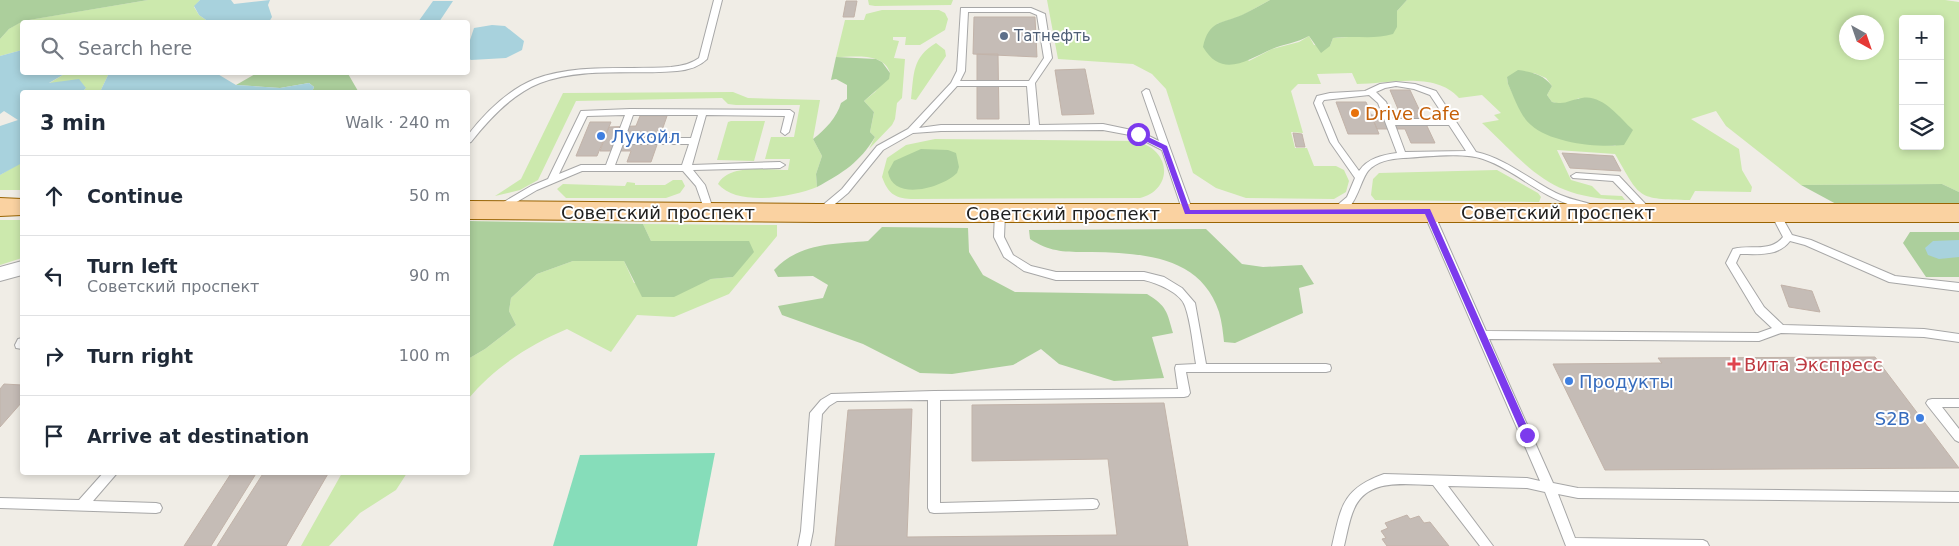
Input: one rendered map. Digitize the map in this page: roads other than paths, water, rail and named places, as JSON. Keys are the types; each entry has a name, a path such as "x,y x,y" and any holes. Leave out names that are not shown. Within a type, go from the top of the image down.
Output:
{"main road":[{"path":"0,207 20,207"},
{"name":"Советский проспект","path":"470,210 818,213 1959,212"}],"street":[{"path":"0,274 20,269"}],"lane":[{"path":"470,137 480,123 518,92 546,78 578,73 677,68 698,64 704,59 718,0"},
{"path":"818,213 845,191 880,148 911,131 955,84 961,71 964,10 1031,10 1041,14 1048,58 1031,83 1035,127"},
{"path":"955,84 1031,83"},
{"path":"1359,177 1334,142 1318,103 1320,98 1328,95 1372,93 1383,86 1413,85 1423,88 1433,93 1473,154"},
{"path":"1146,92 1188,212"},
{"path":"1372,93 1382,102 1402,155"},
{"path":"552,179 584,112 790,112 785,132"},
{"path":"609,168 630,112"},
{"path":"686,168 703,112"},
{"path":"1390,122 1452,122"},
{"path":"911,131 941,128 1103,127 1138,134 1165,148"},
{"path":"620,141 695,141"},
{"path":"1333,212 1348,204 1356,192 1359,177 1372,163 1402,155 1473,154 1518,172 1554,196 1601,210 1615,212"},
{"path":"495,211 552,179 581,168 686,168 780,165"},
{"path":"686,168 700,185 709,212"},
{"path":"1576,176 1616,178 1648,212"},
{"path":"1428,211 1549,487 1571,545 1704,546"},
{"path":"1000,212 999,238 1010,257 1028,269 1056,276 1144,276 1160,280 1178,291 1190,303 1202,369"},
{"path":"1776,212 1788,237"},
{"path":"1780,329 1760,310 1732,263 1736,252 1776,249 1784,245 1788,237"},
{"path":"1788,237 1808,242 1892,279 1959,286"},
{"path":"1483,335 1759,337 1780,329 1924,333 1959,338"},
{"path":"804,546 808,531 816,413 825,403 835,397 1184,392 1180,368 1326,368"},
{"path":"934,395 934,508 1093,504"},
{"path":"1959,403 1932,403 1959,438"},
{"path":"82,506 109,475"},
{"path":"1338,546 1350,499 1366,486 1393,478 1527,483 1578,493 1959,497"},
{"path":"1437,481 1487,546"},
{"path":"0,503 156,508"}],"water":[{"path":"200,0 231,0 234,4 270,0 268,5 272,17 270,20 206,20 199,15 194,6"},
{"path":"433,1 453,1 440,20 419,20"},
{"path":"492,25 505,26 524,41 522,50 506,58 471,60 470,40 474,28"},
{"path":"20,51 20,75 63,75 49,83 79,79 86,88 84,90 20,90 20,164 0,175 0,126 18,120 4,111 0,114 0,56"},
{"path":"108,75 219,75 236,85 280,88 309,83 314,87 313,90 101,90"},
{"path":"1959,240 1959,257 1939,259 1928,255 1925,248 1933,241"}],"place":[{"name":"Татнефть","path":"1004,36"},
{"name":"Drive Cafe","path":"1355,113"},
{"name":"Лукойл","path":"601,136"},
{"name":"Вита Экспресс","path":"1734,364"},
{"name":"Продукты","path":"1569,381"},
{"name":"S2B","path":"1920,418"}]}
